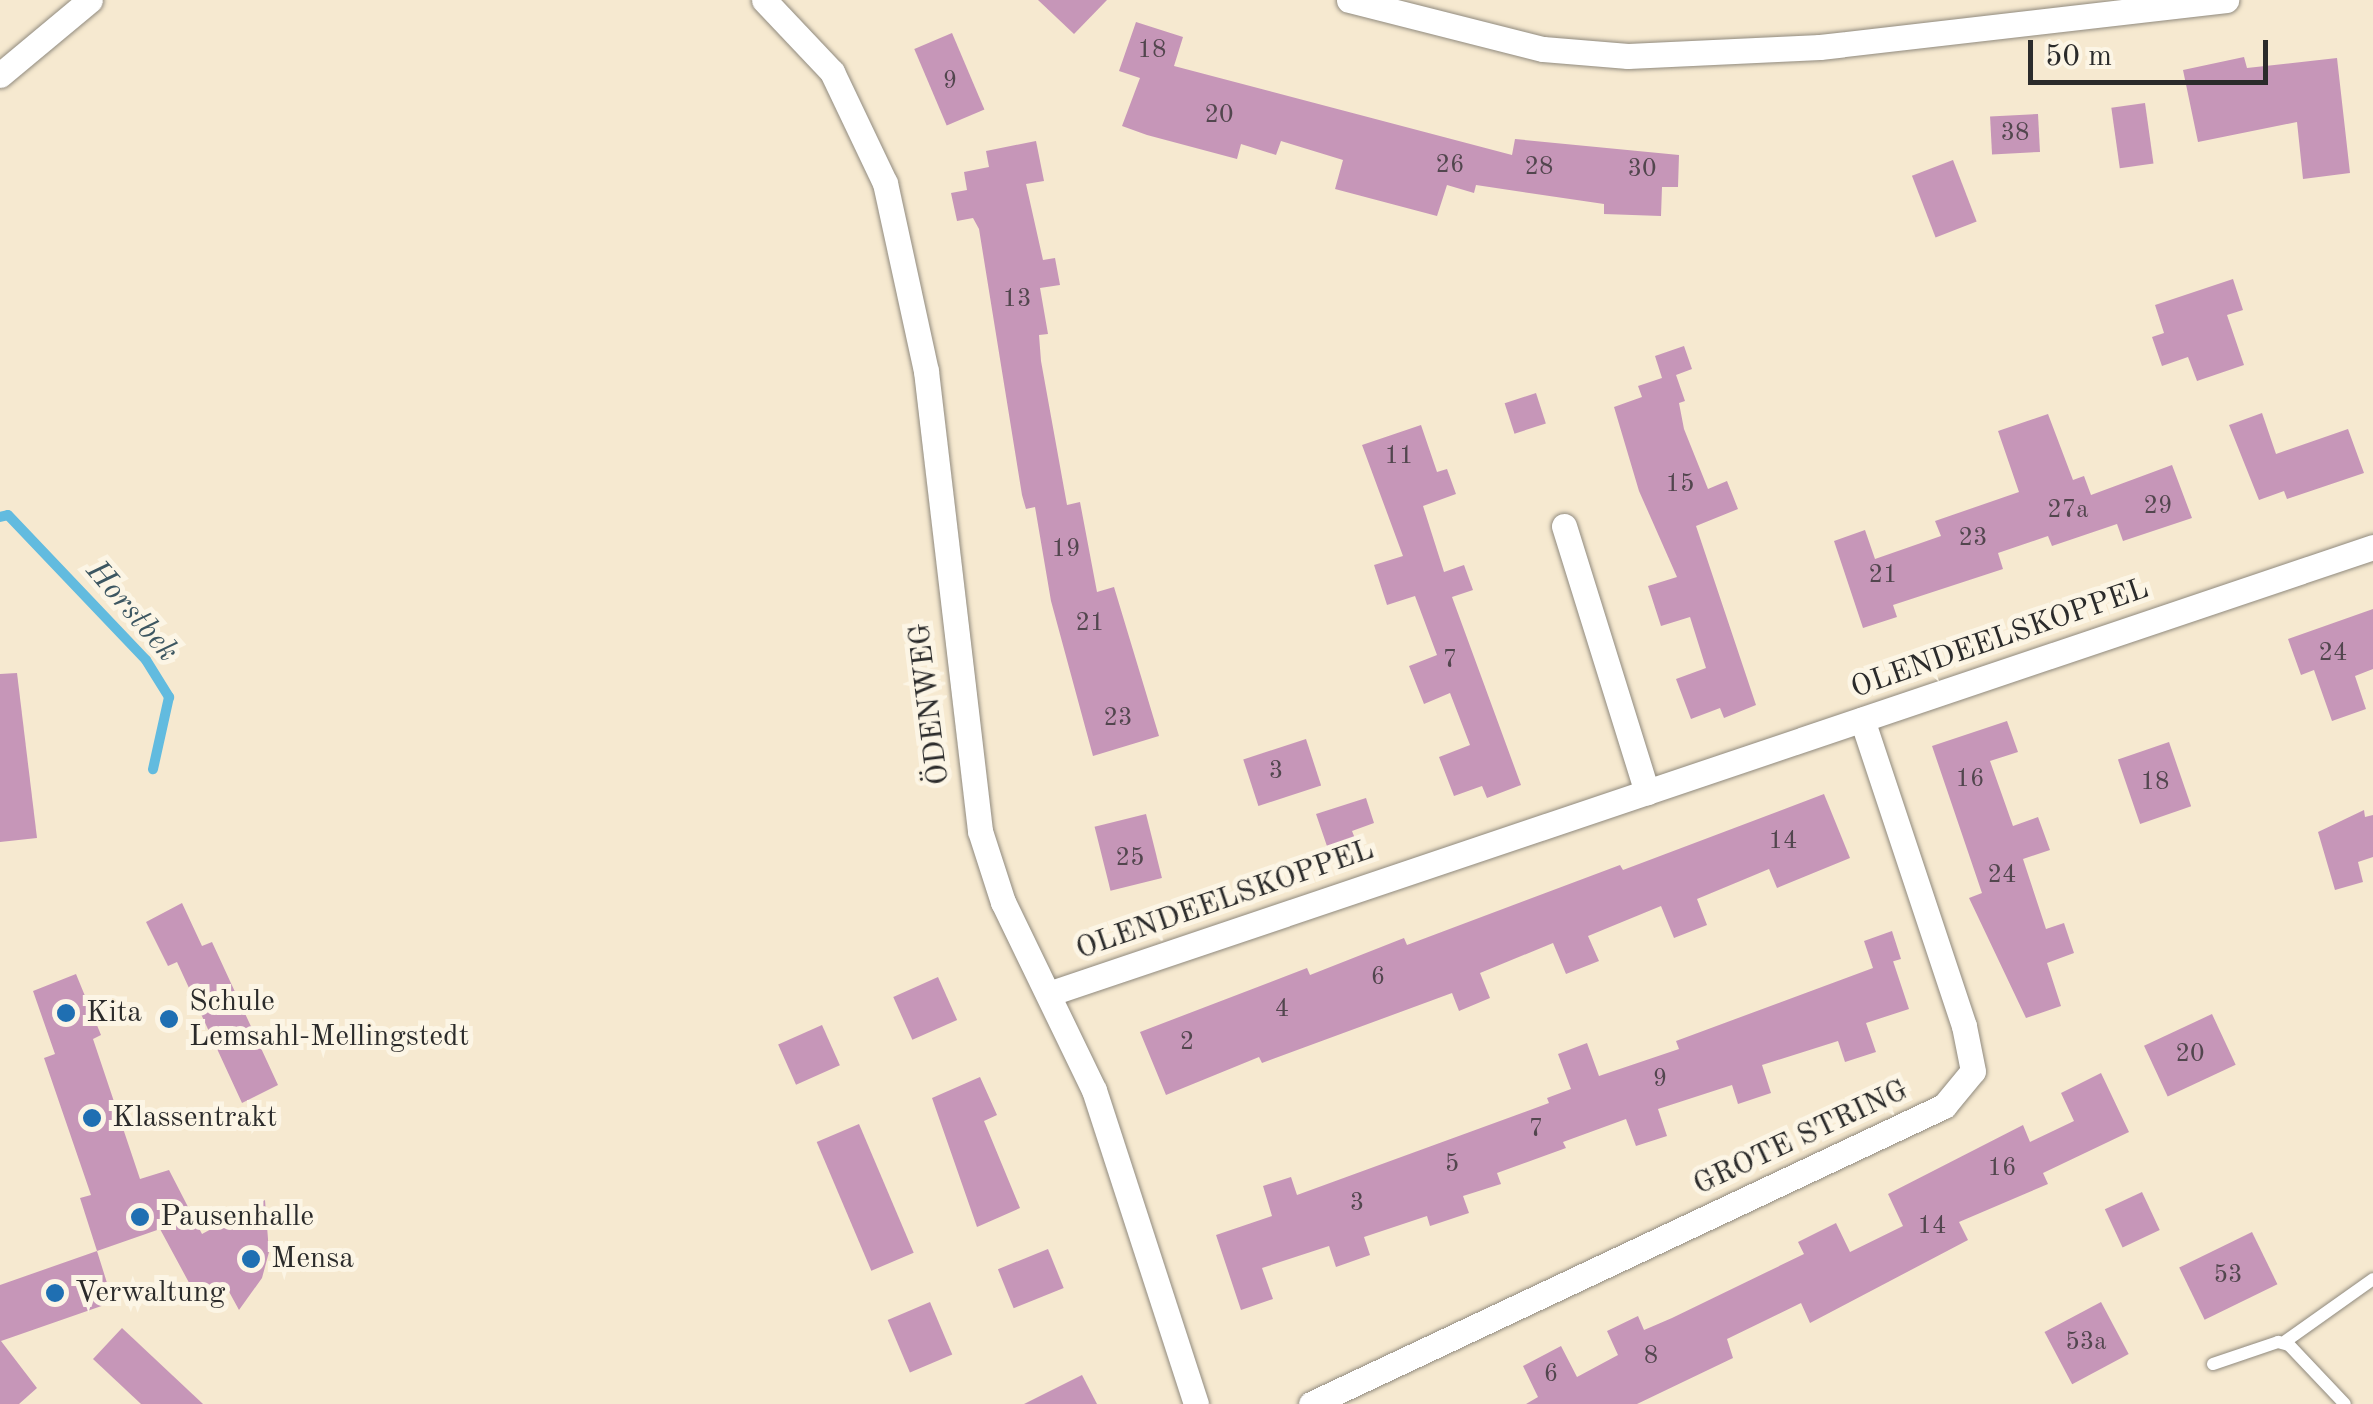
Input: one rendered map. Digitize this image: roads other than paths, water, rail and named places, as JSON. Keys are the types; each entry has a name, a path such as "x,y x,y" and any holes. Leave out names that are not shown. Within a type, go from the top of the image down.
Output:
{"street":[{"path":"0,75 90,0"},
{"name":"ÖDENWEG","path":"764,0 832,72 886,183 926,371 980,830 1003,902 1051,993 1126,1176 1196,1404"},
{"path":"1356,2 1544,50 1628,56 1820,47 2226,0"},
{"path":"1564,526 1647,792"},
{"name":"OLENDEELSKOPPEL","path":"1051,993 2373,548"},
{"name":"GROTE STRING","path":"1311,1404 1944,1106 1974,1071 1862,720"}],"lane":[{"path":"2213,1364 2283,1344 2373,1279"},
{"path":"2283,1344 2344,1404"}],"waterway":[{"name":"Horstbek","path":"0,517 8,515 146,660 169,697 153,769"}],"place":[{"name":"Kita","path":"66,1013"},
{"name":"Schule Lemsahl-Mellingstedt","path":"169,1019"},
{"name":"Klassentrakt","path":"92,1118"},
{"name":"Pausenhalle","path":"140,1217"},
{"name":"Mensa","path":"251,1259"},
{"name":"Verwaltung","path":"55,1293"}]}
